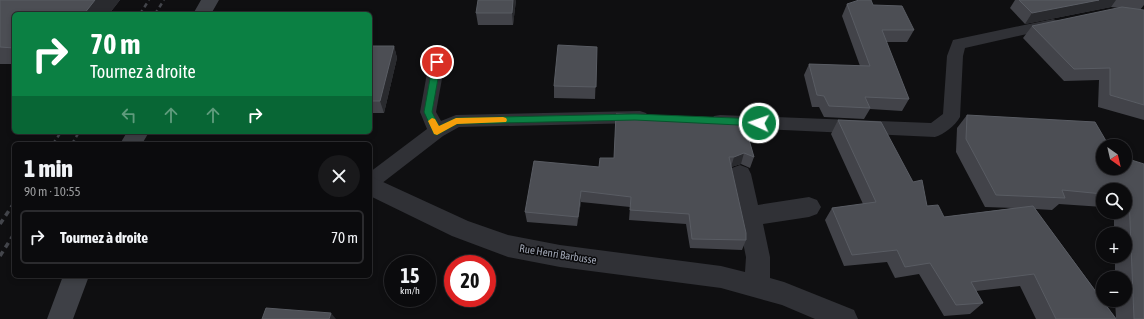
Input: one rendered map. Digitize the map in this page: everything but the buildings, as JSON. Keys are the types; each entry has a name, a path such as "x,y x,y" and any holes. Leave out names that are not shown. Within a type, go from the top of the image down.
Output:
{"main road":[{"path":"203,12 210,0"},
{"path":"60,319 76,278"},
{"path":"71,319 77,278"}],"street":[{"path":"740,174 758,257 756,286"},
{"name":"Rue Henri Barbusse","path":"372,186 460,229 508,246 560,256 721,277 784,294 846,319"},
{"path":"750,216 808,207"}],"lane":[{"path":"707,120 935,130 951,117 955,56 958,44 1065,21"},
{"path":"437,62 428,112 437,131"},
{"path":"372,180 437,131 456,121 627,117 659,118"}],"railway":[{"path":"141,12 149,0"},
{"path":"156,12 164,0"},
{"path":"54,142 60,134"},
{"path":"73,142 78,134"},
{"path":"0,224 12,206"},
{"path":"0,256 12,237"}],"slow traffic":[{"path":"432,121 437,131 456,121 503,120"}],"route":[{"path":"437,62 428,112 437,131 456,121 635,117 759,123"}]}
